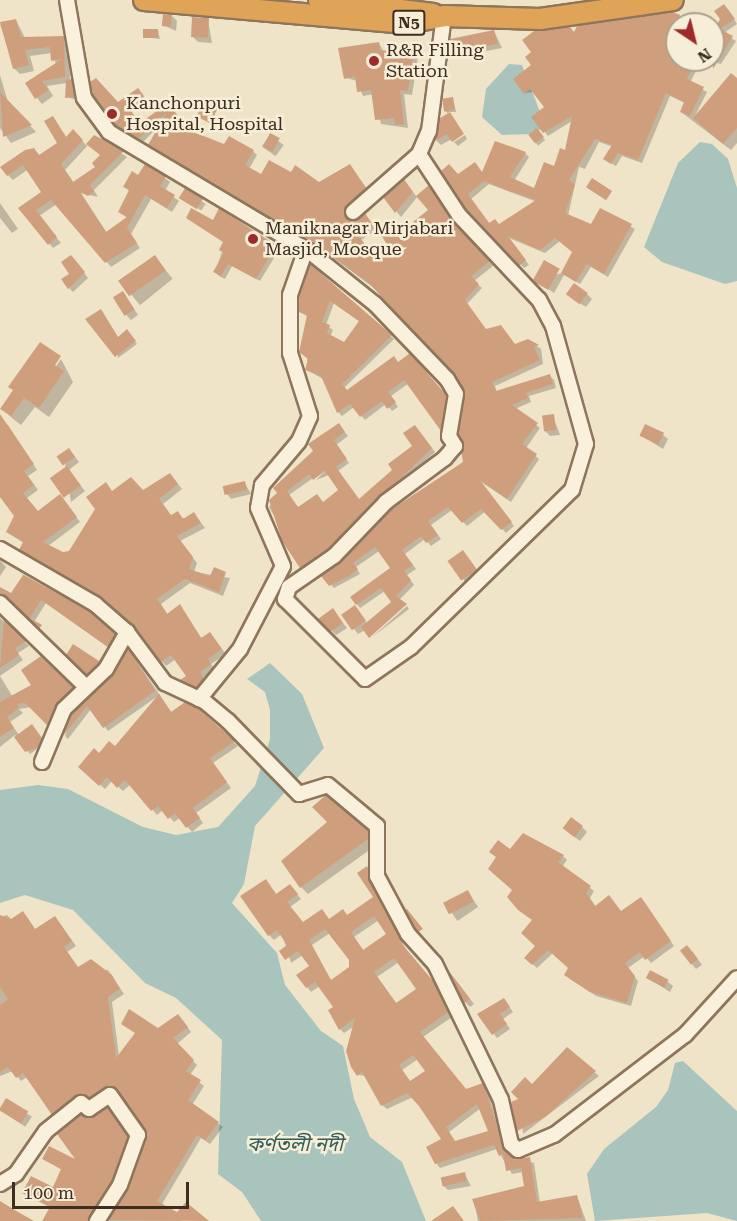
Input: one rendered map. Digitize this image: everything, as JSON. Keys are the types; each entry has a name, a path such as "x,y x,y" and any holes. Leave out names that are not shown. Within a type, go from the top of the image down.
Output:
{"highway":[{"name":"N5","path":"144,0 406,23 444,16"},
{"name":"N5","path":"319,0 444,16 540,19 673,0"}],"street":[{"path":"68,0 84,98 109,132 305,252 375,304 447,379 456,394 449,436 455,446 445,458 386,502 334,556 289,588 285,599 365,679 411,647 572,490 586,444 554,326 539,300 459,215 419,154"},
{"path":"353,212 419,154 429,131 444,16"},
{"path":"199,699 240,649 283,566 258,508 262,486 299,441 310,416 290,353 290,295 305,252"},
{"path":"0,549 95,604 127,632 165,683 199,699 228,721 247,745 299,794 328,785 377,826 377,876 408,934 435,964 501,1100 511,1144 518,1150 554,1135 685,1035 737,978"},
{"path":"0,603 85,687"},
{"path":"42,762 64,709 118,653 127,632"},
{"path":"0,1184 16,1174 46,1131 81,1103 89,1109 110,1095 138,1135 120,1185 97,1221"}],"water":[{"path":"509,64 522,65 540,112 542,128 534,134 502,135 482,117 486,89"},
{"path":"700,142 712,144 728,159 737,188 737,281 725,284 662,262 644,247 678,163"},
{"name":"কর্ণতলী নদী","path":"270,663 302,694 324,748 255,826 244,884 232,903 277,953 285,985 321,1031 343,1046 354,1099 370,1137 402,1162 426,1221 261,1221 242,1192 218,1174 222,1040 176,998 145,983 73,910 25,895 0,903 0,790 38,785 68,789 143,827 176,835 218,827 255,786 270,739 270,710 265,692 247,679"},
{"path":"683,1061 737,1111 737,1221 707,1213 595,1221 587,1174 604,1149 656,1107 668,1090 675,1063"}],"building":[{"path":"724,4 735,19 725,26 725,12 714,11"},
{"path":"665,13 665,72 690,72 687,79 704,87 690,116 680,112 684,102 666,93 638,160 618,153 611,164 603,159 612,145 595,139 569,180 575,184 565,213 591,224 600,208 632,224 604,274 587,264 576,282 561,273 572,252 555,238 540,250 508,236 526,260 519,266 466,209 441,171 449,164 458,174 475,162 482,172 495,141 526,152 510,177 534,188 544,162 554,166 560,148 565,150 572,116 543,133 531,117 544,107 530,89 524,94 513,79 531,65 525,57 531,52 522,40 534,31 570,27 574,32 577,26","holes":["484,181 536,200 499,224 495,219 489,223 468,194"]},
{"path":"163,14 172,15 171,27 162,26"},
{"path":"192,17 209,18 208,38 191,37"},
{"path":"16,19 21,37 64,36 65,77 42,81 49,90 35,99 25,83 62,59 51,61 50,47 25,50 29,65 13,69 0,22"},
{"path":"143,29 158,29 158,38 143,38"},
{"path":"494,30 498,44 448,53 450,39"},
{"path":"725,32 733,36 725,49"},
{"path":"379,42 380,50 403,53 405,42 415,44 408,91 400,90 404,124 395,125 394,118 375,120 371,90 357,92 355,76 344,79 338,48"},
{"path":"731,73 737,78 737,128 723,144 693,118"},
{"path":"96,78 118,102 138,88 144,96 128,107 140,123 168,103 182,121 176,125 224,144 229,136 254,150 245,165 261,174 269,160 291,172 295,165 319,182 350,164 366,188 373,183 344,214 354,221 365,213 373,225 359,236 374,257 388,246 381,235 392,227 401,240 418,228 413,222 428,210 416,196 429,185 490,261 471,276 479,284 465,300 486,329 501,325 515,344 528,339 539,345 534,347 540,360 492,382 496,391 550,374 553,384 526,393 528,398 512,405 538,423 522,444 537,454 507,499 480,480 512,522 501,530 481,509 462,523 448,507 428,521 438,535 426,543 421,536 402,550 413,565 404,571 411,580 396,596 407,604 369,638 361,627 391,602 381,588 356,605 350,597 390,568 375,547 353,563 358,569 349,576 329,586 321,576 392,509 463,462 458,434 464,389 370,284 315,244 148,145 167,112 138,139 115,125 93,94 90,82"},
{"path":"72,79 75,97 65,98 66,80"},
{"path":"0,92 32,125 3,137"},
{"path":"453,97 455,110 444,112 442,99"},
{"path":"204,102 217,109 210,123 196,116"},
{"path":"450,112 464,134 452,142 447,134 435,141 440,118"},
{"path":"53,116 66,137 73,129 83,140 61,164 73,182 95,167 92,163 100,155 86,144 94,135 124,151 90,185 94,192 88,196 80,192 106,232 127,217 118,212 129,190 123,187 132,171 138,175 145,164 166,176 160,186 175,195 167,208 145,195 127,228 137,243 105,263 51,200 36,210 57,237 48,245 18,208 41,192 23,165 7,176 0,167 25,150 34,148 39,155 57,143 44,121"},
{"path":"537,128 544,137 535,143 528,135"},
{"path":"270,133 280,138 273,152 263,147"},
{"path":"592,178 612,191 606,200 586,187"},
{"path":"404,179 413,192 395,213 383,197"},
{"path":"185,188 203,199 197,209 179,198"},
{"path":"191,208 213,220 219,208 294,257 273,250 256,279 228,264 221,276 213,272 224,253 219,250 223,242 186,218"},
{"path":"71,255 85,272 68,289 61,279 69,274 61,262"},
{"path":"155,255 166,271 129,296 118,281"},
{"path":"544,260 560,269 548,290 532,281"},
{"path":"310,264 392,335 342,384 347,390 394,356 398,362 410,353 447,396 441,431 404,380 388,392 396,402 387,409 382,401 360,417 350,404 337,413 321,376 305,370 308,359 299,352 307,315 299,312 299,297","holes":["330,301 359,321 344,342 327,333 330,325 322,322"]},
{"path":"574,283 588,293 580,304 566,294"},
{"path":"123,291 135,310 124,316 113,297"},
{"path":"101,309 118,337 127,329 136,341 115,357 85,319"},
{"path":"40,342 61,356 55,365 64,371 39,408 24,398 11,416 0,409 13,390 8,387"},
{"path":"0,414 34,464 24,471 34,485 23,493 38,511 60,494 77,517 43,542 63,552 69,551 95,509 86,497 106,482 112,491 131,477 143,490 170,473 178,484 159,499 171,515 178,511 183,519 194,512 201,523 177,536 193,557 189,569 210,576 214,567 226,572 219,592 185,579 157,599 167,614 180,604 201,638 210,632 222,649 208,659 211,664 200,672 204,679 197,688 180,680 186,676 171,655 161,662 134,626 101,597 19,550 23,542 6,532 14,516 0,497"},
{"path":"554,414 556,430 544,431 542,415"},
{"path":"339,423 345,432 334,440 347,459 336,467 359,499 392,470 388,464 412,446 403,433 415,425 432,448 328,549 300,568 282,541 269,500 277,493 273,488 313,451 308,444","holes":["325,471 338,490 323,502 317,494 298,507 287,491 309,474 313,480"]},
{"path":"645,424 664,433 659,445 640,436"},
{"path":"69,448 75,457 63,466 57,456"},
{"path":"67,466 81,486 64,498 50,478"},
{"path":"245,481 247,490 225,495 223,486"},
{"path":"463,550 477,570 461,581 447,561"},
{"path":"18,572 90,611 116,634 99,663 87,675 66,655 73,644 99,661 108,647 41,600 30,618 42,625 39,629 0,594 0,587 11,593 23,575"},
{"path":"355,605 366,621 352,630 341,615"},
{"path":"333,608 343,623 330,632 318,619"},
{"path":"4,619 26,641 15,648 19,655 0,668"},
{"path":"128,648 155,691 103,728 87,706 63,736 72,714 112,675"},
{"path":"41,656 74,687 56,705 47,725 25,703 17,704 19,708 7,717 14,728 0,737 0,702 31,685 21,670"},
{"path":"159,694 171,712 185,702 199,709 235,741 210,758 227,782 193,808 200,818 186,828 175,813 168,819 158,806 151,811 125,780 117,788 107,777 99,786 78,767 94,748 99,753 109,741 115,746"},
{"path":"32,724 42,738 39,747 25,752 14,737"},
{"path":"326,795 368,830 368,839 300,888 281,861 327,822 312,807"},
{"path":"571,817 583,826 575,837 563,828"},
{"path":"523,833 564,855 558,862 591,886 586,893 595,906 609,895 621,911 641,897 671,941 645,960 640,952 625,963 635,976 627,1003 590,992 564,975 568,968 548,950 532,965 524,958 535,946 521,933 532,920 518,910 507,897 512,890 488,869 496,857 489,852 498,840 510,849"},
{"path":"367,866 402,944 433,981 448,1012 420,1032 466,1089 483,1083 505,1150 514,1160 530,1157 537,1202 577,1195 583,1218 480,1221 472,1199 524,1186 521,1168 506,1171 503,1154 499,1156 494,1145 435,1164 426,1147 441,1139 419,1106 407,1093 381,1106 362,1072 357,1076 351,1067 346,1051 355,1018 339,1030 328,1010 333,1007 315,982 306,988 296,975 309,966 298,951 285,960 279,951 287,945 277,930 268,936 240,896 266,879 276,894 290,884 298,894 287,902 303,922 322,909 329,919 343,909 347,915 373,897 357,873","holes":["374,916 386,934 363,950 351,932","325,929 349,960 349,967 331,980 309,940","394,958 416,989 396,1003 374,972","413,1055 425,1071 410,1081 399,1065","477,1104 488,1131 455,1141 446,1127"]},
{"path":"468,890 474,902 449,914 443,903"},
{"path":"407,909 423,929 418,932 405,910"},
{"path":"23,911 35,929 55,916 72,941 64,947 78,967 91,959 112,975 120,989 108,997 116,1058 135,1033 121,1024 129,1009 158,1028 178,1014 188,1027 173,1038 194,1060 186,1071 201,1080 188,1100 219,1122 205,1140 197,1135 157,1201 177,1212 186,1202 209,1221 108,1220 128,1188 147,1134 117,1090 109,1086 89,1098 78,1094 52,1115 23,1073 16,1078 8,1067 0,1072 0,1005 8,999 0,987 0,915 11,919"},
{"path":"687,945 698,959 691,965 680,951"},
{"path":"448,970 470,999 464,1003"},
{"path":"650,970 669,980 664,988 646,978"},
{"path":"504,998 510,1007 500,1014 507,1024 492,1035 477,1014"},
{"path":"567,1047 596,1071 545,1117 517,1131 511,1102 518,1099 511,1092 525,1077 532,1084"},
{"path":"6,1098 28,1111 21,1123 0,1111"},
{"path":"108,1107 128,1136 112,1181 88,1221 42,1221 50,1207 22,1193 31,1176 53,1187 61,1169 42,1159 49,1146 75,1159 57,1134 81,1114 89,1118"},
{"path":"465,1172 467,1181 443,1186 441,1178"},
{"path":"0,1201 18,1212 34,1221 0,1221"},
{"path":"453,1206 464,1221 431,1221"}],"place":[{"name":"R&R Filling Station","path":"374,61"},
{"name":"Kanchonpuri Hospital, Hospital","path":"112,114"},
{"name":"Maniknagar Mirjabari Masjid, Mosque","path":"253,239"}]}
